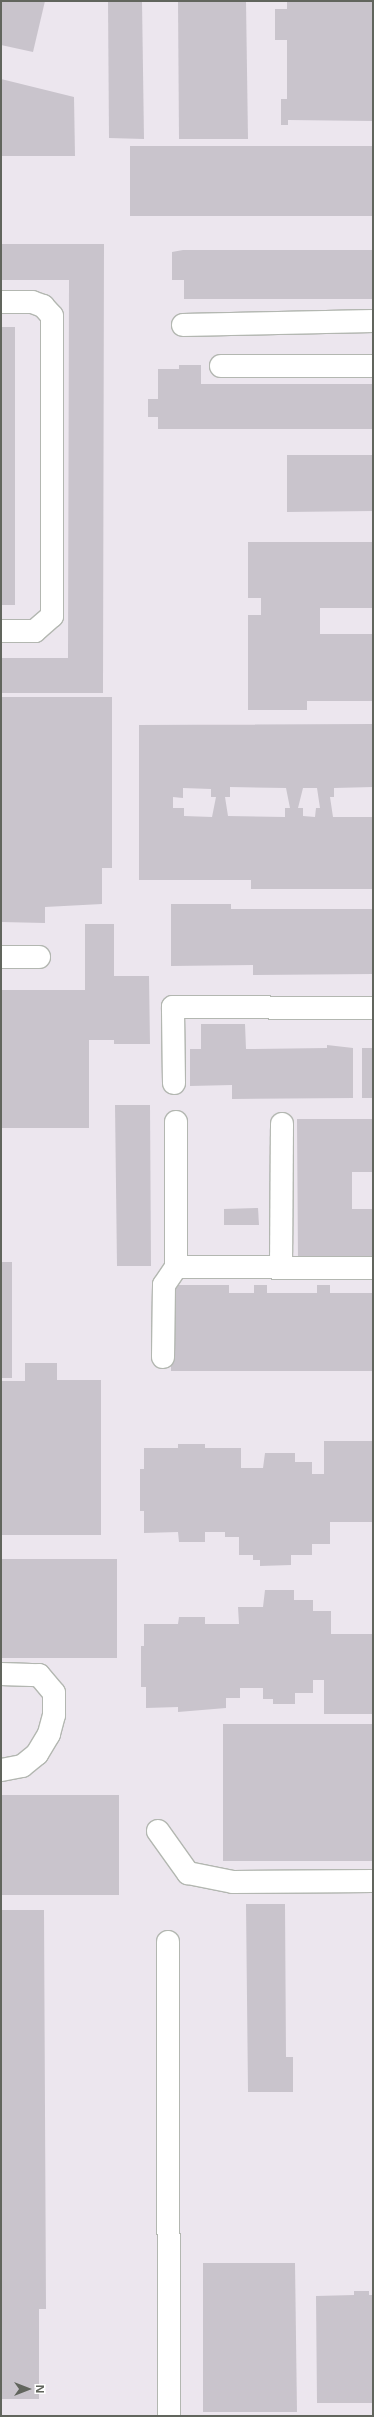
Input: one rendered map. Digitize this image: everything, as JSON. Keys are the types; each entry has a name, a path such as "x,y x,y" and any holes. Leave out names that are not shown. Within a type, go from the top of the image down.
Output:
{"lane":[{"path":"1,302 32,302 43,306 52,316 52,616 35,631 1,631"},
{"path":"183,325 373,321"},
{"path":"221,366 373,366"},
{"path":"1,957 39,957"},
{"path":"174,1083 173,1007 373,1008"},
{"path":"163,1357 164,1285 176,1267 176,1122"},
{"path":"281,1267 282,1124"},
{"path":"176,1267 373,1268"},
{"path":"1,1674 39,1675 54,1693 54,1715 49,1734 37,1754 22,1766 1,1770"},
{"path":"158,1831 188,1873 233,1882 373,1881"},
{"path":"168,1942 169,2416"}],"building":[{"path":"1,1 45,1 33,52 1,45"},
{"path":"108,1 142,1 144,139 109,138"},
{"path":"178,1 246,1 248,139 179,139"},
{"path":"287,1 373,1 373,121 288,120 288,125 281,125 281,99 287,99 287,40 275,40 275,9 287,9"},
{"path":"1,79 74,97 75,156 1,156"},
{"path":"130,146 373,146 373,216 130,216"},
{"path":"1,244 104,244 103,693 1,693 1,658 68,658 69,280 1,280"},
{"path":"183,250 373,250 373,299 184,299 184,280 172,280 172,252"},
{"path":"1,327 15,327 15,605 1,605"},
{"path":"179,365 201,365 201,384 373,384 373,429 158,429 158,417 148,417 148,399 158,399 158,369 179,369"},
{"path":"287,455 373,455 373,511 287,512"},
{"path":"248,542 373,542 373,608 320,608 320,634 373,634 373,701 307,701 307,710 248,710 248,615 261,615 261,598 248,598"},
{"path":"1,697 112,697 112,868 102,868 102,904 45,907 45,923 1,922"},
{"path":"373,724 373,787 334,788 334,797 330,797 333,817 373,817 373,889 251,889 251,880 139,880 139,725","holes":["230,787 286,788 290,808 285,808 285,817 228,816 225,797 230,797","183,788 211,789 211,797 216,797 212,817 184,816 184,808 173,808 173,797 183,798","303,788 317,788 320,808 316,808 315,817 303,816 303,808 298,808"]},
{"path":"171,904 231,904 231,909 373,909 373,974 253,975 253,965 171,966"},
{"path":"85,924 114,924 114,976 149,976 150,1044 114,1044 114,1040 89,1040 89,1128 1,1128 1,990 85,990"},
{"path":"201,1024 245,1024 246,1049 327,1048 327,1045 353,1048 353,1098 232,1099 232,1085 190,1086 190,1049 201,1049"},
{"path":"362,1048 373,1048 373,1098 362,1098"},
{"path":"115,1105 150,1105 151,1266 117,1266"},
{"path":"297,1119 373,1119 373,1172 352,1172 352,1209 373,1209 373,1262 298,1262"},
{"path":"258,1208 259,1225 224,1225 224,1209"},
{"path":"1,1262 12,1262 12,1378 1,1378"},
{"path":"171,1285 229,1285 229,1293 254,1293 254,1285 267,1285 267,1293 317,1293 317,1285 330,1285 330,1293 373,1293 373,1371 171,1371"},
{"path":"25,1363 57,1363 57,1380 101,1380 101,1535 1,1535 1,1381 25,1381"},
{"path":"324,1441 373,1441 373,1522 330,1522 330,1544 312,1544 312,1555 291,1555 291,1565 260,1566 260,1560 253,1560 253,1555 239,1555 239,1537 225,1537 225,1532 205,1532 205,1542 179,1542 178,1532 144,1533 144,1511 140,1511 140,1469 144,1469 144,1448 178,1448 178,1444 205,1444 205,1448 241,1448 241,1468 263,1468 265,1453 295,1453 295,1462 312,1462 312,1474 324,1474"},
{"path":"1,1559 117,1559 117,1658 1,1658"},
{"path":"265,1590 294,1590 294,1600 313,1600 313,1611 331,1611 331,1634 373,1634 373,1714 324,1714 324,1680 313,1680 313,1693 295,1693 295,1704 273,1704 273,1699 263,1699 263,1688 240,1688 240,1698 226,1698 226,1708 178,1712 178,1707 146,1708 146,1687 141,1687 141,1646 144,1646 144,1624 178,1624 179,1617 205,1617 205,1624 239,1624 238,1607 263,1607"},
{"path":"223,1724 373,1724 373,1861 223,1861"},
{"path":"1,1795 119,1795 119,1895 1,1895"},
{"path":"246,1904 285,1904 286,2057 293,2057 293,2092 248,2092"},
{"path":"1,1910 44,1910 46,2309 39,2309 39,2399 1,2399"},
{"path":"203,2263 295,2263 297,2412 203,2412"},
{"path":"354,2291 369,2291 369,2295 373,2295 373,2403 317,2403 316,2296 354,2295"}]}
